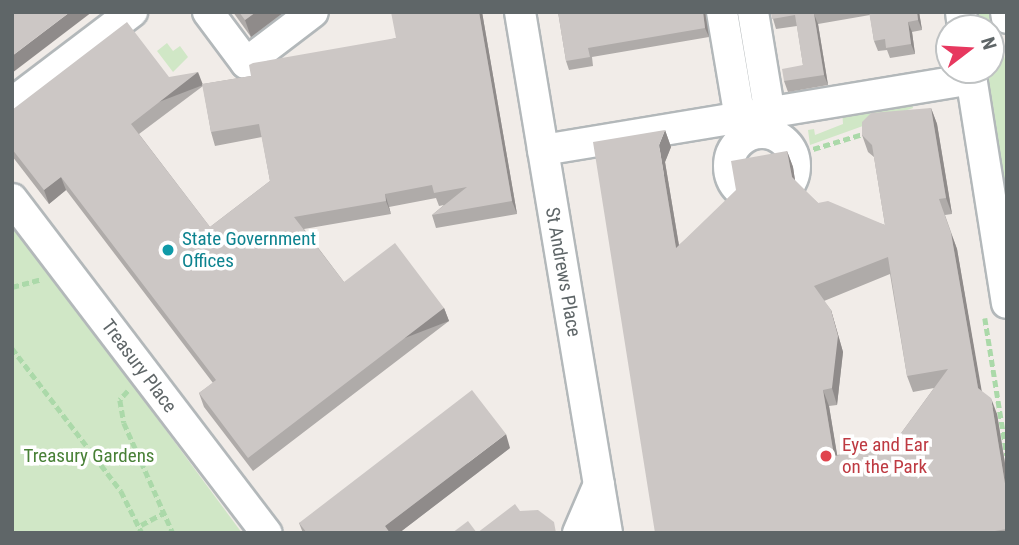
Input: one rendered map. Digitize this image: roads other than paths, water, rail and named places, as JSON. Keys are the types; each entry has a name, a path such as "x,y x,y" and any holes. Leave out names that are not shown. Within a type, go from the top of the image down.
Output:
{"street":[{"path":"12,103 132,12"},
{"path":"208,12 246,63 313,12"},
{"name":"St Andrews Place","path":"520,12 607,533"},
{"path":"722,12 742,128 731,156 732,177 745,194 766,199 786,190 795,170 779,134 753,12"},
{"path":"1006,12 1007,18"},
{"path":"543,150 742,128 779,134 939,84"},
{"path":"973,84 1007,303"},
{"name":"Treasury Place","path":"12,199 266,533"},
{"path":"578,533 599,483"}],"place":[{"name":"State Government Offices","path":"168,250"},
{"name":"Eye and Ear on the Park","path":"826,456"}],"park label":[{"name":"Treasury Gardens","path":"89,456"}]}
